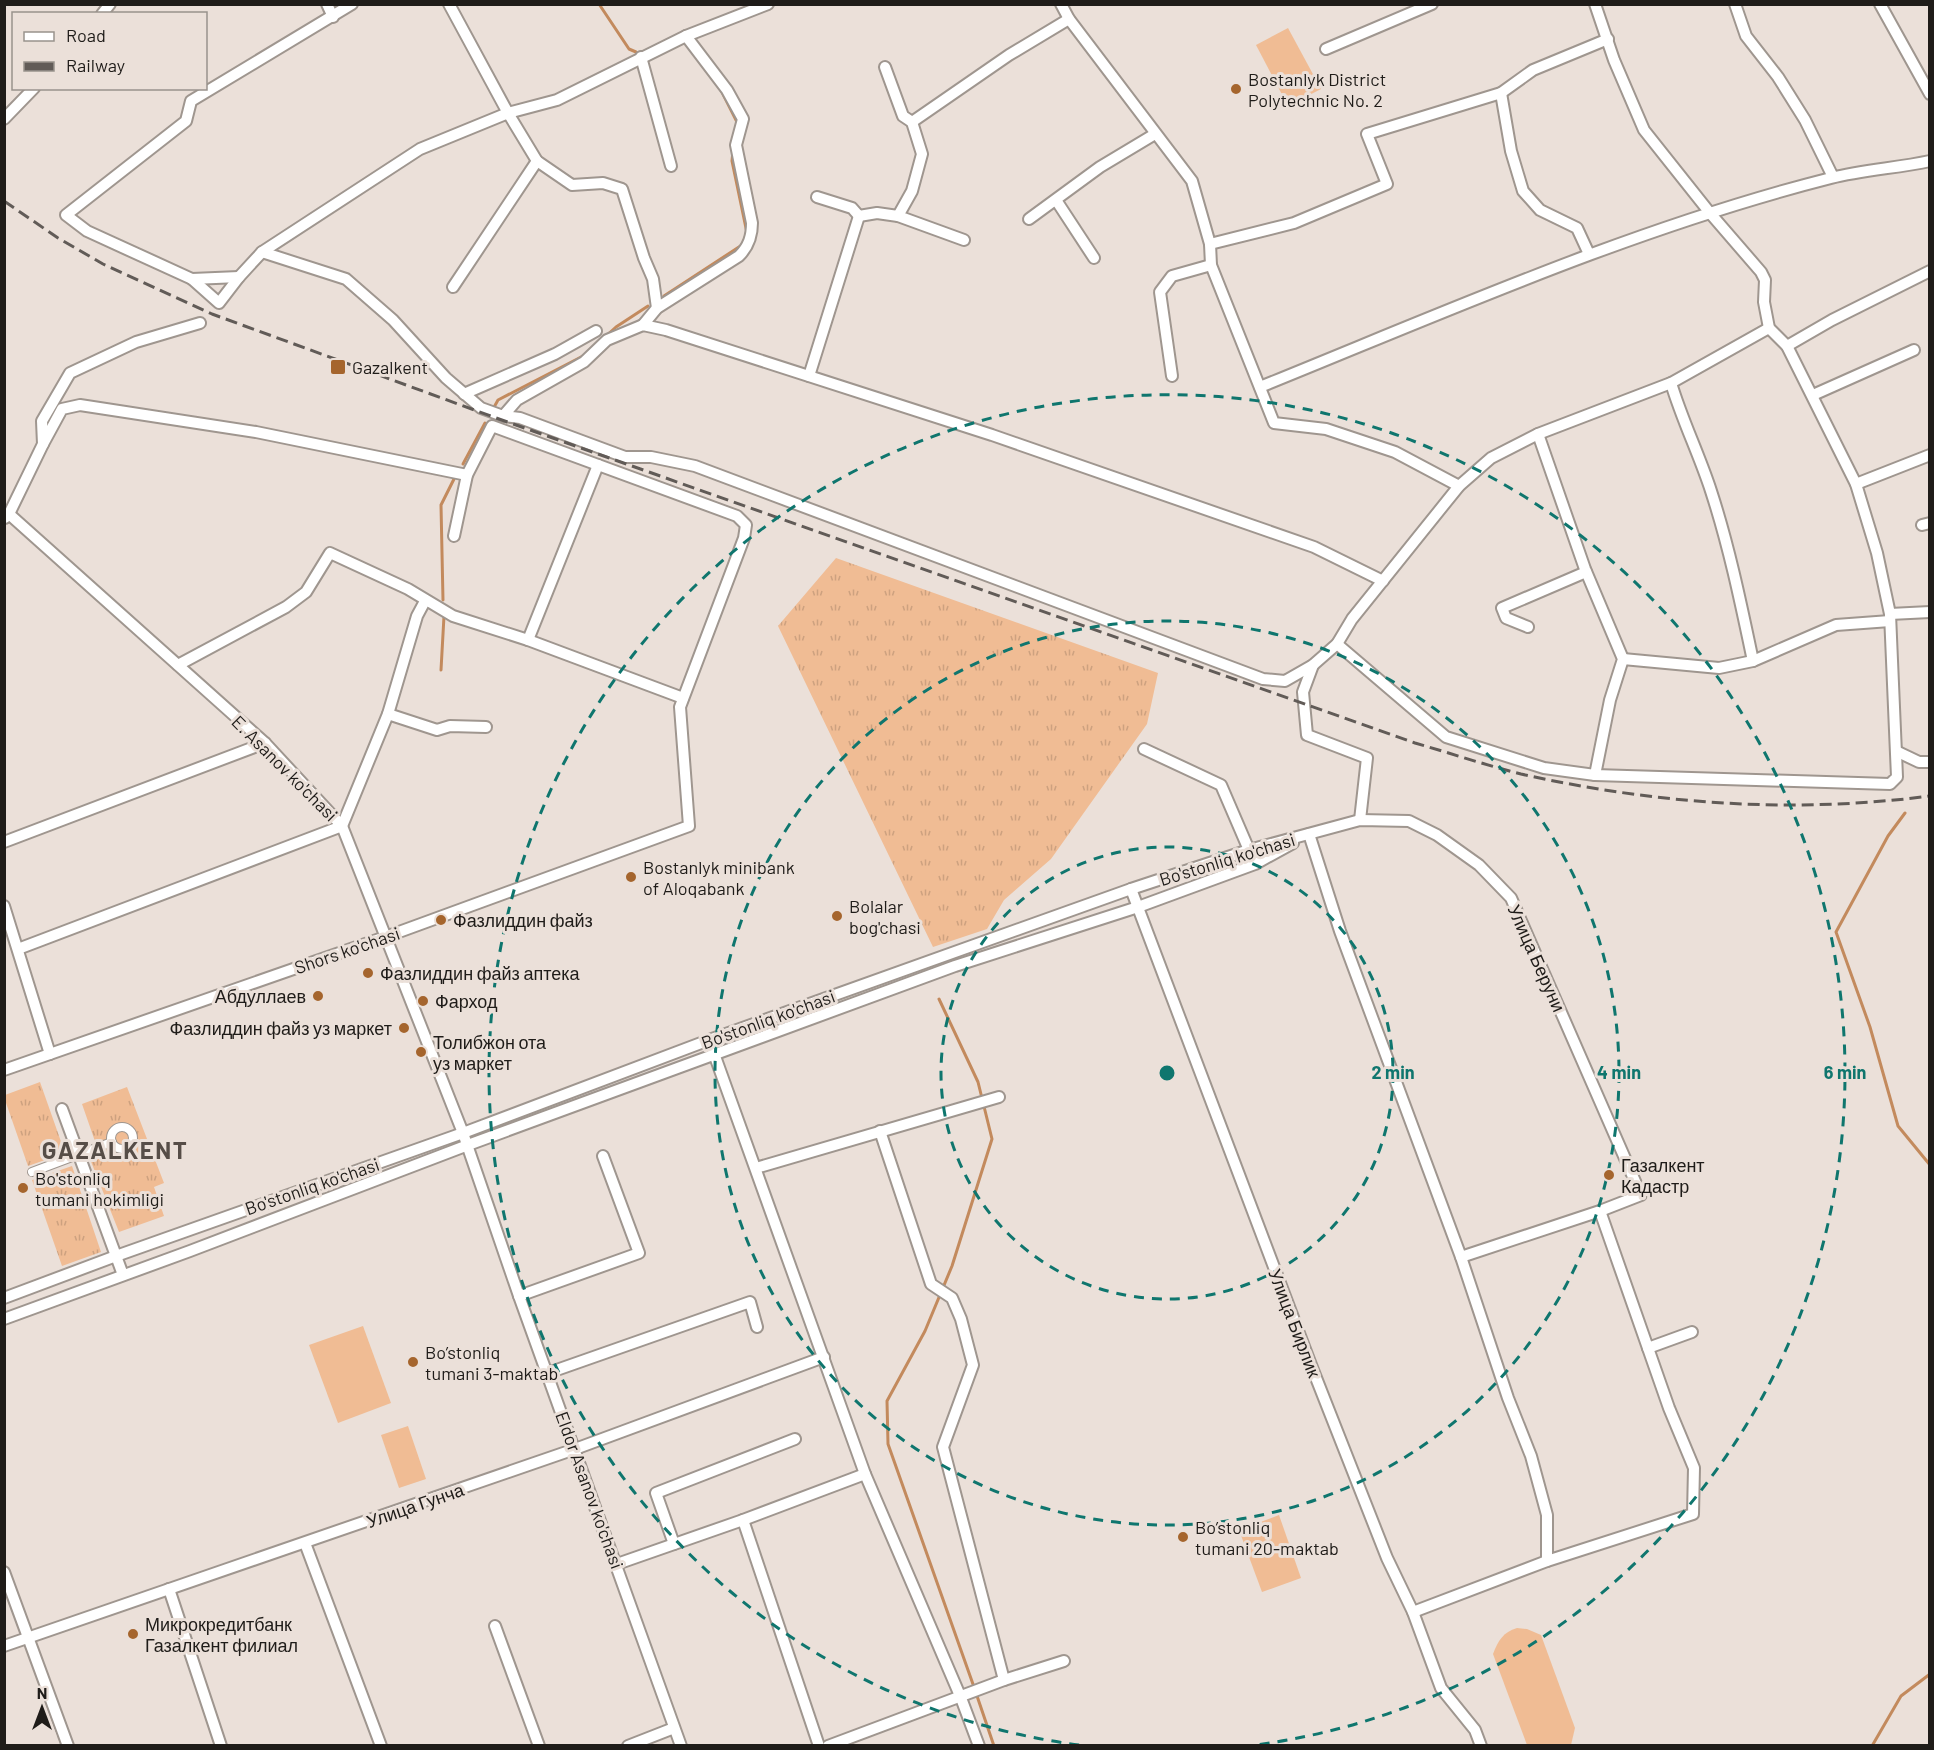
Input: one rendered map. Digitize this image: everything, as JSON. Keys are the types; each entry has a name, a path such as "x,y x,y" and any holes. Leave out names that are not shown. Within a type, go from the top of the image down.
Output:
{"street":[{"path":"327,4 333,17"},
{"path":"352,4 191,101 186,121 66,215 87,231 192,279 219,303 262,252 420,150 508,113 556,100 686,36 768,4"},
{"path":"449,4 508,113 537,161 572,185 603,183 622,189 652,279 657,308"},
{"path":"1061,4 1069,19 1192,181 1210,244 1211,265 1274,423 1326,429 1395,452 1459,486"},
{"path":"1326,49 1432,4"},
{"path":"1337,644 1446,737 1544,768 1595,775 1890,784 1897,777 1898,752 1890,617 1877,553 1856,484 1787,346 1769,328 1764,302 1765,280 1761,272 1710,213 1644,130 1614,60 1595,4"},
{"path":"1734,4 1746,36 1778,77 1805,120 1833,177"},
{"path":"1880,4 1929,94"},
{"path":"912,122 1009,55 1069,19"},
{"path":"503,416 517,400 584,362 607,340 643,326 657,308 746,250 752,232 752,223 736,145 744,118 727,90 686,36"},
{"path":"1210,244 1294,223 1387,184 1367,134 1501,93 1533,70 1608,39"},
{"path":"641,57 671,166"},
{"path":"885,67 903,116 912,122 922,154 912,191 898,216"},
{"path":"4,119 32,90"},
{"path":"1501,93 1511,151 1523,191 1540,210 1576,228 1588,254"},
{"path":"1029,219 1100,166 1155,134"},
{"path":"453,287 537,161"},
{"path":"1260,387 1588,254 1710,213 1833,177 1929,161"},
{"path":"817,197 852,208 859,216"},
{"path":"1056,200 1094,258"},
{"path":"859,216 877,213 898,216 964,240"},
{"path":"809,376 859,216"},
{"path":"262,252 346,279 393,320 446,378 481,408 503,416 520,418 625,457 651,457 695,466 1263,679 1285,681 1313,665 1337,644 1352,619 1459,486 1491,458 1538,434 1671,383 1769,328"},
{"path":"1172,376 1160,292 1172,276 1211,265"},
{"path":"1787,346 1832,320 1929,271"},
{"path":"192,279 239,277"},
{"path":"43,444 42,421 70,373 136,342 200,323"},
{"path":"643,326 666,330 1003,439 1314,547 1383,581"},
{"path":"464,394 555,354 596,331"},
{"path":"1813,395 1914,350"},
{"path":"1671,383 1678,408 1711,490 1738,589 1754,661"},
{"path":"7,516 62,409 80,405 256,432 467,475"},
{"path":"178,665 286,607 306,591 330,553 408,589 453,616 528,640 683,698 744,538 746,525 736,516 492,426 467,475 454,536"},
{"path":"1538,434 1586,572 1623,659 1610,700 1595,775"},
{"path":"1856,484 1929,455"},
{"path":"528,640 598,465"},
{"name":"E. Asanov ko'chasi","path":"7,516 265,743 342,826 388,936 463,1133"},
{"path":"1528,627 1506,618 1502,608 1586,572"},
{"path":"18,949 342,826 388,714 417,616 425,601"},
{"path":"1623,659 1719,668 1754,661 1836,625 1929,612"},
{"path":"1313,665 1303,692 1307,735 1367,758 1360,820"},
{"name":"Shors ko'chasi","path":"4,1070 388,936 689,826 680,707 683,698"},
{"path":"388,714 437,730 450,726 486,727"},
{"path":"4,842 265,743"},
{"path":"1144,749 1221,785 1249,850"},
{"path":"1898,752 1918,762 1929,762"},
{"name":"Улица Беруни","path":"1309,834 1360,820 1409,821 1437,835 1479,865 1510,898 1641,1195 1600,1211"},
{"path":"1309,834 1340,931 1461,1257 1505,1388 1531,1456 1547,1515 1547,1561"},
{"name":"Bo'stonliq ko'chasi","path":"4,1298 463,1133 709,1040 1131,889 1249,850 1309,834"},
{"name":"Bo'stonliq ko'chasi","path":"4,1318 955,966 1138,908 1255,864 1309,834"},
{"name":"Улица Бирлик","path":"1131,889 1311,1365 1387,1558 1413,1612 1441,1688 1475,1730 1481,1746"},
{"path":"4,906 50,1054"},
{"path":"709,1040 865,1474 963,1696 979,1746"},
{"path":"756,1168 995,1098"},
{"path":"62,1109 123,1275"},
{"path":"880,1131 931,1284 952,1298 961,1319 973,1365 943,1447 1004,1680"},
{"name":"Eldor Asanov ko'chasi","path":"463,1133 519,1296 681,1746"},
{"path":"32,1172 112,1142"},
{"path":"519,1296 639,1253 603,1156"},
{"path":"1413,1612 1547,1561 1693,1514 1694,1468 1669,1408 1600,1211 1461,1257"},
{"path":"548,1373 750,1302 757,1327"},
{"path":"1648,1348 1692,1332"},
{"name":"Улица Гунча","path":"4,1646 575,1449 824,1357"},
{"path":"674,1544 656,1493 795,1439"},
{"path":"617,1564 865,1474"},
{"path":"743,1520 819,1746"},
{"path":"305,1543 381,1746"},
{"path":"4,1572 68,1746"},
{"path":"169,1589 221,1746"},
{"path":"495,1626 539,1746"},
{"path":"828,1746 1004,1680 1064,1661"},
{"path":"628,1746 674,1728"}],"green space":[{"path":"1288,28 1321,89 1288,106 1256,45"},
{"path":"836,558 1158,673 1147,724 1051,859 1004,900 987,929 933,947 778,626"},
{"path":"40,1082 65,1153 28,1166 5,1095"},
{"path":"127,1087 164,1183 154,1187 164,1216 119,1232 88,1154 98,1150 82,1104"},
{"path":"72,1166 101,1252 62,1266 32,1180"},
{"path":"363,1326 391,1403 338,1423 309,1345"},
{"path":"408,1426 426,1479 399,1488 381,1435"},
{"path":"1279,1515 1301,1578 1262,1592 1239,1530"},
{"path":"1517,1628 1527,1629 1541,1635 1575,1728 1571,1745 1527,1745 1493,1654 1502,1638"}],"waterway":[{"path":"599,4 629,49 636,52"},
{"path":"721,90 738,124"},
{"path":"664,296 742,245 747,233 732,161 733,151"},
{"path":"606,336 648,306"},
{"path":"493,409 498,400 583,356"},
{"path":"463,464 485,423"},
{"path":"443,600 441,505 454,479"},
{"path":"441,670 444,616"},
{"path":"1905,813 1888,836 1836,932 1870,1027 1898,1126 1930,1165"},
{"path":"939,999 978,1082 992,1139 952,1266 925,1331 887,1401 888,1444 974,1687"},
{"path":"1872,1746 1901,1696 1930,1674"},
{"path":"976,1693 994,1746"}],"railway":[{"path":"4,201 58,238 103,264 212,314 499,419 1415,743 1521,774 1622,793 1673,799 1776,805 1879,801 1930,796"}],"place":[{"name":"Bostanlyk District Polytechnic No. 2","path":"1236,89"},
{"name":"Gazalkent","path":"338,367"},
{"name":"Bostanlyk minibank of Aloqabank","path":"631,877"},
{"name":"Bolalar bog'chasi","path":"837,916"},
{"name":"Фазлиддин файз","path":"441,920"},
{"name":"Фазлиддин файз аптека","path":"368,973"},
{"name":"Абдуллаев","path":"318,996"},
{"name":"Фарход","path":"423,1001"},
{"name":"Фазлиддин файз уз маркет","path":"404,1028"},
{"name":"Толибжон ота уз маркет","path":"421,1052"},
{"name":"Газалкент Кадастр","path":"1609,1175"},
{"name":"Bo'stonliq tumani hokimligi","path":"23,1188"},
{"name":"Bo’stonliq tumani 3-maktab","path":"413,1362"},
{"name":"Bo’stonliq tumani 20-maktab","path":"1183,1537"},
{"name":"Микрокредитбанк Газалкент филиал","path":"133,1634"}],"district":[{"name":"GAZALKENT","path":"115,1149"}]}
